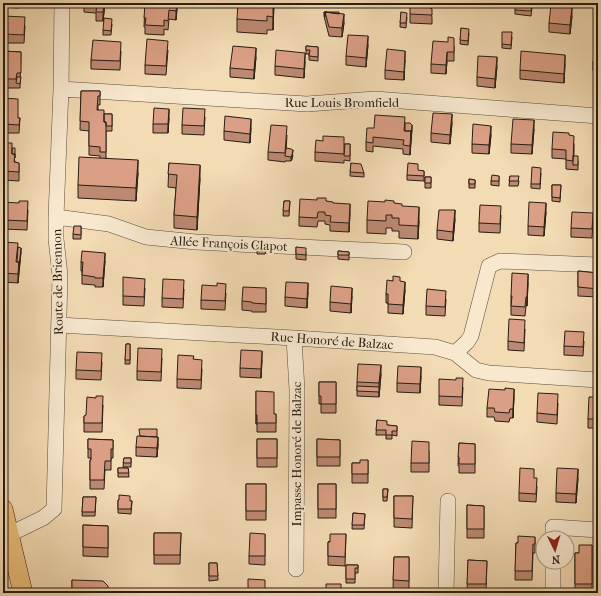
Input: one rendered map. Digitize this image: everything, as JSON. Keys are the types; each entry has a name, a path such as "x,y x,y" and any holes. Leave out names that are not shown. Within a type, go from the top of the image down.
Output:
{"main road":[{"path":"3,509 23,593"}],"street":[{"name":"Route de Briennon","path":"10,534 43,518 54,508 60,275 56,239 56,217 61,88 62,3"},
{"name":"Rue Louis Bromfield","path":"61,88 307,104 375,99 598,116"},
{"name":"Allée François Clapot","path":"56,217 109,224 146,237 196,242 404,252"},
{"path":"455,353 471,336 489,266 500,261 598,265"},
{"name":"Rue Honoré de Balzac","path":"59,325 435,347 455,353 476,370 489,373 598,380"},
{"name":"Impasse Honoré de Balzac","path":"294,338 297,390 296,569"},
{"path":"446,593 448,501"},
{"path":"553,530 553,527 598,530"},
{"path":"553,570 553,593"}],"building":[{"path":"84,3 104,3 103,12 96,12 97,4"},
{"path":"145,3 177,3 176,11 169,10 168,21 164,20 164,26 145,25"},
{"path":"238,3 273,3 273,17 267,16 267,21 237,19"},
{"path":"410,3 430,3 432,15 410,14"},
{"path":"515,3 532,4 531,11 515,10"},
{"path":"551,5 572,7 570,25 549,23"},
{"path":"325,12 339,12 339,14"},
{"path":"325,12 344,14 342,28 329,27"},
{"path":"401,12 407,13 406,23 400,23"},
{"path":"3,16 25,17 24,35 3,34"},
{"path":"104,18 112,19 111,31 103,30"},
{"path":"461,28 469,29 468,41 460,40"},
{"path":"502,32 512,32 511,45 502,44"},
{"path":"348,35 368,36 366,58 346,56"},
{"path":"448,37 454,38 454,52 447,52 446,65 431,64 433,41 448,42"},
{"path":"147,39 168,41 166,66 145,65"},
{"path":"93,40 121,42 120,61 91,60"},
{"path":"233,46 256,48 254,70 230,68"},
{"path":"306,46 318,47 318,57 309,56 310,50 306,50"},
{"path":"387,49 405,51 404,72 385,70"},
{"path":"276,50 305,53 304,69 275,66"},
{"path":"3,51 21,52 21,73 17,73 16,79 3,79"},
{"path":"521,51 565,55 564,74 520,70"},
{"path":"478,56 497,57 495,79 477,77"},
{"path":"598,58 598,70 593,61"},
{"path":"17,77 21,77 20,84 16,83"},
{"path":"81,91 100,91 97,110 104,110 104,122 106,122 106,152 100,152 100,147 89,146 89,122 80,121"},
{"path":"3,98 18,99 18,118 20,118 19,125 3,124"},
{"path":"154,108 169,109 168,124 153,124"},
{"path":"183,108 205,109 204,126 182,125"},
{"path":"433,113 452,114 450,135 431,133"},
{"path":"104,114 112,114 112,126 106,126 106,122 104,122"},
{"path":"375,115 405,117 404,131 411,131 410,146 403,145 404,140 373,137 373,143 366,142 367,128 374,128"},
{"path":"225,116 251,119 250,134 224,131"},
{"path":"513,119 534,120 532,145 511,144"},
{"path":"405,123 410,123 412,125 411,136 411,131 405,131"},
{"path":"473,124 491,126 489,145 472,144"},
{"path":"271,125 287,126 285,153 268,152"},
{"path":"553,132 569,133 569,135 574,136 573,161 566,160 566,150 552,149"},
{"path":"323,136 344,137 344,154 315,152 316,140 323,141"},
{"path":"3,143 12,143 12,154 15,154 14,162 19,163 19,172 3,171"},
{"path":"345,144 350,144 350,156 344,156"},
{"path":"12,148 15,148 15,154 12,154"},
{"path":"286,148 293,150 291,157 285,156"},
{"path":"573,156 578,156 578,165 573,165"},
{"path":"79,157 138,160 136,188 78,185"},
{"path":"169,163 200,165 197,217 174,215 177,175 168,174"},
{"path":"351,163 361,164 364,173 350,172"},
{"path":"408,163 418,164 418,170 424,171 424,176 407,175"},
{"path":"532,167 541,168 540,184 531,184"},
{"path":"492,175 499,176 499,181 491,181"},
{"path":"510,176 519,176 518,181 509,181"},
{"path":"425,177 431,177 431,183 425,183"},
{"path":"469,179 475,180 475,184 469,184"},
{"path":"552,185 561,185 560,198 552,197"},
{"path":"317,198 326,198 326,201 333,203 350,204 349,223 330,222 331,216 325,215 325,212 318,212 317,218 299,217 300,199 317,200"},
{"path":"385,200 394,201 394,203 402,204 402,206 419,207 418,226 399,225 399,218 392,218 392,215 386,215 386,221 367,220 368,201 385,202"},
{"path":"19,201 28,201 27,221 3,220 3,202 19,203"},
{"path":"284,201 290,201 289,211 283,211"},
{"path":"529,202 546,203 544,227 528,226"},
{"path":"480,205 501,206 500,224 479,223"},
{"path":"439,210 455,210 453,232 437,230"},
{"path":"572,212 593,213 592,229 571,228"},
{"path":"74,226 81,226 81,235 73,234"},
{"path":"3,242 18,243 16,262 19,262 18,274 3,273"},
{"path":"257,245 266,246 265,250 257,249"},
{"path":"18,247 21,248 19,267 19,262 17,262"},
{"path":"296,247 306,248 306,255 296,254"},
{"path":"82,251 105,253 103,278 82,275"},
{"path":"338,251 349,252 349,255 338,255"},
{"path":"578,271 598,273 598,289 578,287"},
{"path":"512,273 528,274 525,307 511,306"},
{"path":"393,276 400,277 400,281 405,282 403,305 388,304 388,294 386,294 387,280 393,281"},
{"path":"123,277 145,279 144,297 123,296"},
{"path":"163,279 184,280 183,299 162,298"},
{"path":"286,282 308,283 307,299 285,297"},
{"path":"217,283 226,284 225,301 201,300 202,285 217,286"},
{"path":"331,286 352,288 351,304 330,302"},
{"path":"243,287 266,288 266,304 242,301"},
{"path":"427,289 446,291 445,307 426,306"},
{"path":"509,319 525,320 524,343 508,341"},
{"path":"565,331 584,332 583,347 564,346"},
{"path":"126,344 130,344 130,360 125,360"},
{"path":"138,348 162,349 161,372 137,371"},
{"path":"241,350 262,351 261,369 240,368"},
{"path":"77,352 102,353 101,371 76,370"},
{"path":"178,355 194,356 193,359 202,360 201,380 177,379"},
{"path":"358,364 381,365 379,383 357,382"},
{"path":"398,366 421,367 420,384 397,383"},
{"path":"456,378 463,378 462,397 439,396 439,379 456,380"},
{"path":"319,382 336,382 336,404 321,404 321,396 319,396"},
{"path":"357,386 379,387 379,392 357,391"},
{"path":"505,388 514,389 513,409 510,409 509,413 495,412 494,408 487,408 489,389 505,390"},
{"path":"256,391 274,392 274,414 276,414 276,423 257,423"},
{"path":"538,393 558,394 557,415 537,413"},
{"path":"96,396 103,396 102,423 84,423 87,397 96,398"},
{"path":"589,397 598,397 598,419 588,419"},
{"path":"377,420 387,421 387,425 397,426 397,431 392,431 392,435 386,435 386,430 376,430"},
{"path":"139,429 157,429 157,437 140,436"},
{"path":"137,436 158,437 157,448 136,447"},
{"path":"88,439 113,440 111,461 105,461 104,480 90,480 91,449 88,449"},
{"path":"257,439 277,439 277,458 257,458"},
{"path":"317,439 340,440 340,457 317,457"},
{"path":"412,441 429,442 429,463 411,463"},
{"path":"459,443 475,444 475,464 459,464"},
{"path":"124,458 131,458 131,463 123,463"},
{"path":"360,460 368,460 368,474 352,474 352,463 360,463"},
{"path":"118,468 128,468 129,473 118,473"},
{"path":"520,468 534,469 534,478 537,478 536,494 519,493"},
{"path":"557,468 578,469 576,494 556,493"},
{"path":"246,484 266,484 266,511 246,511"},
{"path":"318,484 336,484 336,509 318,509"},
{"path":"383,489 388,489 387,497 383,497"},
{"path":"119,495 130,496 130,501 132,501 131,509 118,509"},
{"path":"394,496 413,496 412,519 394,518"},
{"path":"83,497 96,497 95,512 82,512"},
{"path":"467,505 484,506 484,529 467,529"},
{"path":"353,513 365,514 364,525 352,525"},
{"path":"83,525 108,526 108,548 83,547"},
{"path":"154,533 181,533 180,555 154,555"},
{"path":"250,533 265,534 265,556 249,556"},
{"path":"330,534 346,534 345,557 328,556 328,542 330,542"},
{"path":"518,536 535,537 535,544 533,544 532,571 515,571 516,543 518,543"},
{"path":"579,545 592,545 592,584 575,584 575,553 579,553"},
{"path":"394,557 409,557 409,581 393,580"},
{"path":"468,560 487,561 486,584 467,584"},
{"path":"209,563 217,563 218,576 209,576"},
{"path":"346,565 358,565 358,568 355,568 355,579 346,579"},
{"path":"248,579 265,580 265,593 248,593"},
{"path":"72,580 103,581 108,586 108,593 74,593 74,589 72,589"},
{"path":"326,584 341,584 341,593 326,593"},
{"path":"110,588 112,593 108,593 108,590"}]}
